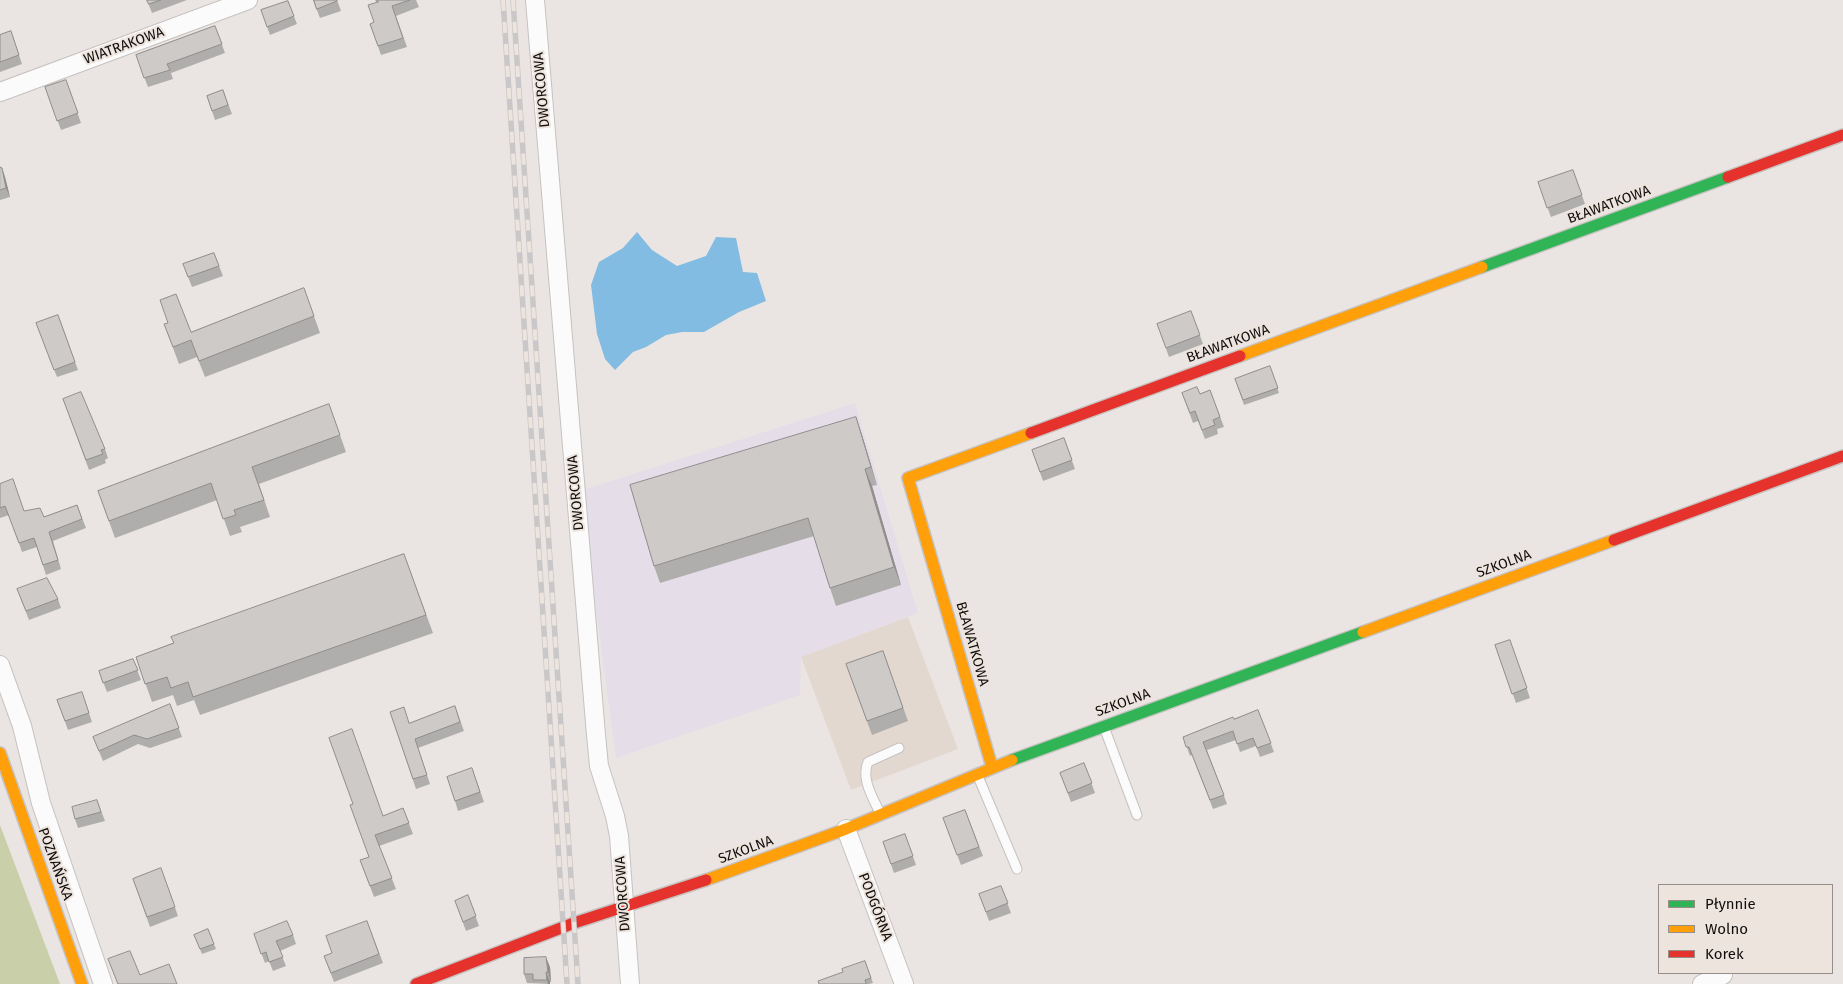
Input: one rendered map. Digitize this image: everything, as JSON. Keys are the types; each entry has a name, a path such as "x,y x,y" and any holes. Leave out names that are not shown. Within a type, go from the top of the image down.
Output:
{"street":[{"name":"WIATRAKOWA","path":"0,92 248,0"},
{"name":"DWORCOWA","path":"535,0 596,736 600,766 619,836 630,984"},
{"name":"BŁAWATKOWA","path":"992,767 908,478 1843,135"},
{"name":"SZKOLNA","path":"416,984 563,927 693,885 846,829 992,767 1843,456"},
{"path":"0,665 22,726 41,803 103,984"},
{"name":"POZNAŃSKA","path":"0,753 80,978"},
{"name":"PODGÓRNA","path":"846,829 904,984"},
{"path":"80,978 97,966"},
{"path":"1702,984 1723,975"}],"lane":[{"path":"1104,726 1137,816"},
{"path":"881,815 867,784 865,770 868,762 899,748"},
{"path":"977,774 1017,869"}],"shaded area":[{"path":"855,403 918,613 801,657 800,695 616,758 580,491"},
{"path":"908,617 958,749 851,790 801,657"}],"green space":[{"path":"0,825 60,984 0,984"}],"water":[{"path":"637,232 652,250 677,266 706,256 716,237 736,238 743,272 757,273 766,301 739,312 704,332 682,332 666,335 646,347 633,352 615,370 605,359 597,334 591,285 599,262 623,248"}],"building":[{"path":"147,0 161,0 149,4"},
{"path":"314,0 337,0 337,1 317,9"},
{"path":"377,0 410,0 392,6 403,38 378,46 370,24 374,22 368,5 378,2"},
{"path":"288,1 294,16 267,27 261,10"},
{"path":"215,26 222,44 167,64 170,70 144,78 136,55"},
{"path":"11,31 19,55 0,62 0,35"},
{"path":"66,80 78,113 57,121 45,87"},
{"path":"223,90 228,105 212,111 207,96"},
{"path":"0,167 2,168 6,188 0,190"},
{"path":"1573,170 1582,195 1547,208 1538,182"},
{"path":"214,253 219,266 188,277 183,264"},
{"path":"304,288 314,316 199,361 191,340 173,347 164,324 168,323 160,300 176,294 191,332"},
{"path":"1191,311 1200,335 1166,348 1157,324"},
{"path":"58,315 75,362 54,370 36,323"},
{"path":"1270,366 1278,388 1243,400 1235,379"},
{"path":"1197,387 1200,394 1210,390 1220,417 1213,420 1215,425 1202,430 1195,411 1190,413 1182,393"},
{"path":"81,392 105,449 101,450 103,454 86,460 63,399"},
{"path":"329,404 340,435 252,467 264,500 234,510 236,515 223,519 211,483 109,521 98,491"},
{"path":"856,417 871,467 865,469 894,567 830,588 808,518 654,566 630,485"},
{"path":"1064,438 1072,460 1040,472 1032,450"},
{"path":"13,479 24,511 40,508 44,517 77,505 82,519 49,532 58,560 43,565 34,538 19,543 5,506 0,508 0,484"},
{"path":"404,554 426,615 193,697 188,682 171,688 167,677 145,684 136,657 174,643 171,637"},
{"path":"47,578 58,599 26,611 17,589"},
{"path":"1510,640 1527,688 1512,694 1495,645"},
{"path":"883,651 903,708 867,721 846,664"},
{"path":"133,659 138,670 103,683 99,671"},
{"path":"82,692 89,713 65,721 57,700"},
{"path":"170,704 179,728 147,739 134,735 99,751 93,737"},
{"path":"455,706 460,722 415,739 427,775 413,779 390,712 404,707 409,723"},
{"path":"1258,710 1271,743 1257,748 1253,738 1237,744 1233,731 1203,742 1224,795 1210,800 1189,747 1186,747 1183,737 1233,717 1234,719"},
{"path":"352,729 383,816 403,808 409,823 375,835 392,878 370,886 360,860 369,857 350,805 353,804 329,738"},
{"path":"1084,763 1092,783 1068,793 1060,773"},
{"path":"472,768 480,792 455,801 447,777"},
{"path":"97,800 101,812 75,819 72,807"},
{"path":"965,810 979,847 957,855 943,818"},
{"path":"905,834 913,856 891,864 883,842"},
{"path":"161,868 175,907 147,917 133,879"},
{"path":"1001,886 1008,903 986,912 979,894"},
{"path":"468,895 476,916 463,922 455,901"},
{"path":"287,921 293,935 276,941 283,957 269,962 266,952 261,954 254,934"},
{"path":"367,921 379,954 331,973 324,956 332,953 326,936"},
{"path":"208,929 214,944 200,949 194,935"},
{"path":"130,951 140,975 169,964 177,984 118,984 108,959"},
{"path":"546,957 547,980 533,980 533,974 524,974 524,958"},
{"path":"865,961 871,978 865,980 866,984 819,984 818,981 843,972 842,969"}],"railway":[{"path":"503,0 567,984"},
{"path":"513,0 578,984"}],"traffic: fast":[{"path":"1482,267 1728,177"},
{"path":"1012,760 1363,632"}],"traffic: slow":[{"path":"1240,356 1482,267"},
{"path":"992,767 908,478 1031,433"},
{"path":"1363,632 1614,540"},
{"path":"0,753 82,984"},
{"path":"706,880 846,829 1012,760"}],"traffic: jam":[{"path":"1728,177 1843,135"},
{"path":"1031,433 1240,356"},
{"path":"1614,540 1843,456"},
{"path":"416,984 574,923 706,880"}]}
